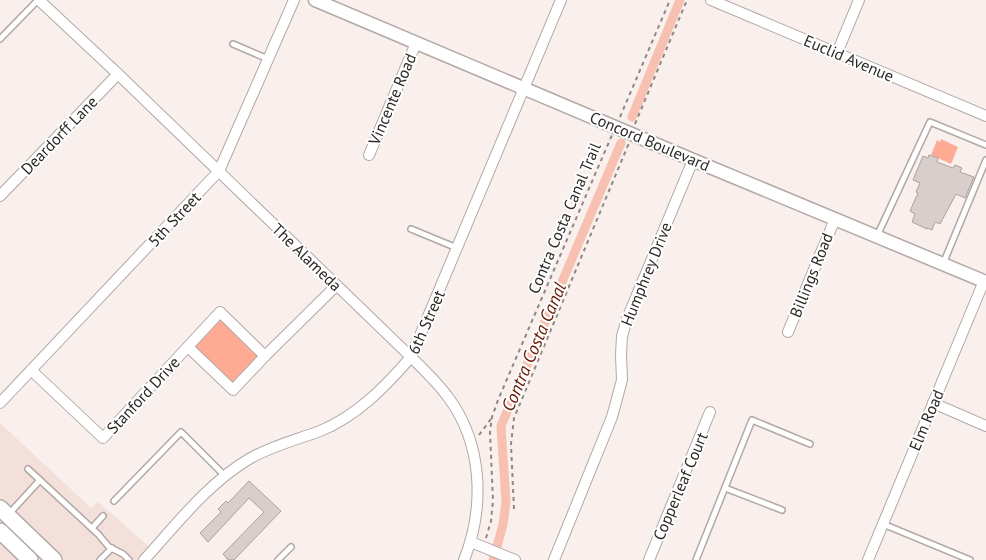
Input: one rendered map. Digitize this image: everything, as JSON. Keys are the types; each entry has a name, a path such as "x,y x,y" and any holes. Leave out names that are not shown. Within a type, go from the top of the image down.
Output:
{"main road":[{"path":"4,511 54,560"},
{"path":"0,531 30,560"}],"street":[{"name":"The Alameda","path":"39,0 411,357 449,398 469,434 478,484 475,527 464,560"},
{"name":"5th Street","path":"0,403 219,171 294,0"},
{"name":"Concord Boulevard","path":"315,0 985,281"},
{"name":"6th Street","path":"144,560 200,499 225,476 249,458 271,448 320,431 348,416 370,401 411,357 562,0"},
{"name":"Euclid Avenue","path":"711,0 986,116"},
{"path":"837,53 859,0"},
{"name":"Vincente Road","path":"369,155 416,42"},
{"name":"Deardorff Lane","path":"0,196 118,74"},
{"name":"Humphrey Drive","path":"554,560 612,417 622,380 622,336 627,319 693,160"},
{"name":"Billings Road","path":"788,332 834,218"},
{"name":"Elm Road","path":"868,560 985,281"},
{"name":"Stanford Drive","path":"188,347 233,390 336,286"},
{"name":"Stanford Drive","path":"31,370 103,438 220,312 265,356"},
{"path":"933,403 986,426"},
{"name":"Copperleaf Court","path":"649,560 710,412"},
{"path":"471,542 510,558"}],"lane":[{"path":"0,39 39,0"},
{"path":"234,44 268,59"},
{"path":"877,236 930,122 986,146"},
{"path":"943,264 986,160"},
{"path":"410,229 458,248"},
{"path":"696,560 752,420 810,444"},
{"path":"114,501 181,432 225,476"},
{"path":"28,469 112,548 129,560"},
{"path":"4,511 40,480"},
{"path":"725,488 782,510"},
{"path":"92,528 104,516"},
{"path":"883,524 970,560"},
{"path":"278,560 291,547"},
{"path":"100,560 112,548"}],"path":[{"name":"Contra Costa Canal Trail","path":"483,546 491,521 493,501 490,432 492,417 501,392 670,0"},
{"path":"514,509 511,444 514,418 687,0"},
{"name":"Contra Costa Canal Trail","path":"472,445 492,417"}],"shaded area":[{"path":"941,139 958,147 951,164 931,155 937,140 940,142"},
{"path":"220,312 265,356 233,390 188,347"},
{"path":"0,423 91,508 98,502 153,550 144,560 54,560 0,508"},
{"path":"0,531 30,560 0,560"}],"building":[{"path":"929,155 938,158 937,162 953,168 955,165 962,168 960,172 974,177 965,198 956,194 940,224 935,222 932,230 912,222 915,214 910,211 920,183 913,180 923,156 928,158"},
{"path":"249,481 281,511 234,560 228,560 223,554 264,512 249,498 208,542 200,533 221,512 218,509 226,501 228,503"}],"waterway":[{"name":"Contra Costa Canal","path":"632,117 680,0"},
{"name":"Contra Costa Canal","path":"493,560 503,525 506,502 501,426 621,143"}]}
